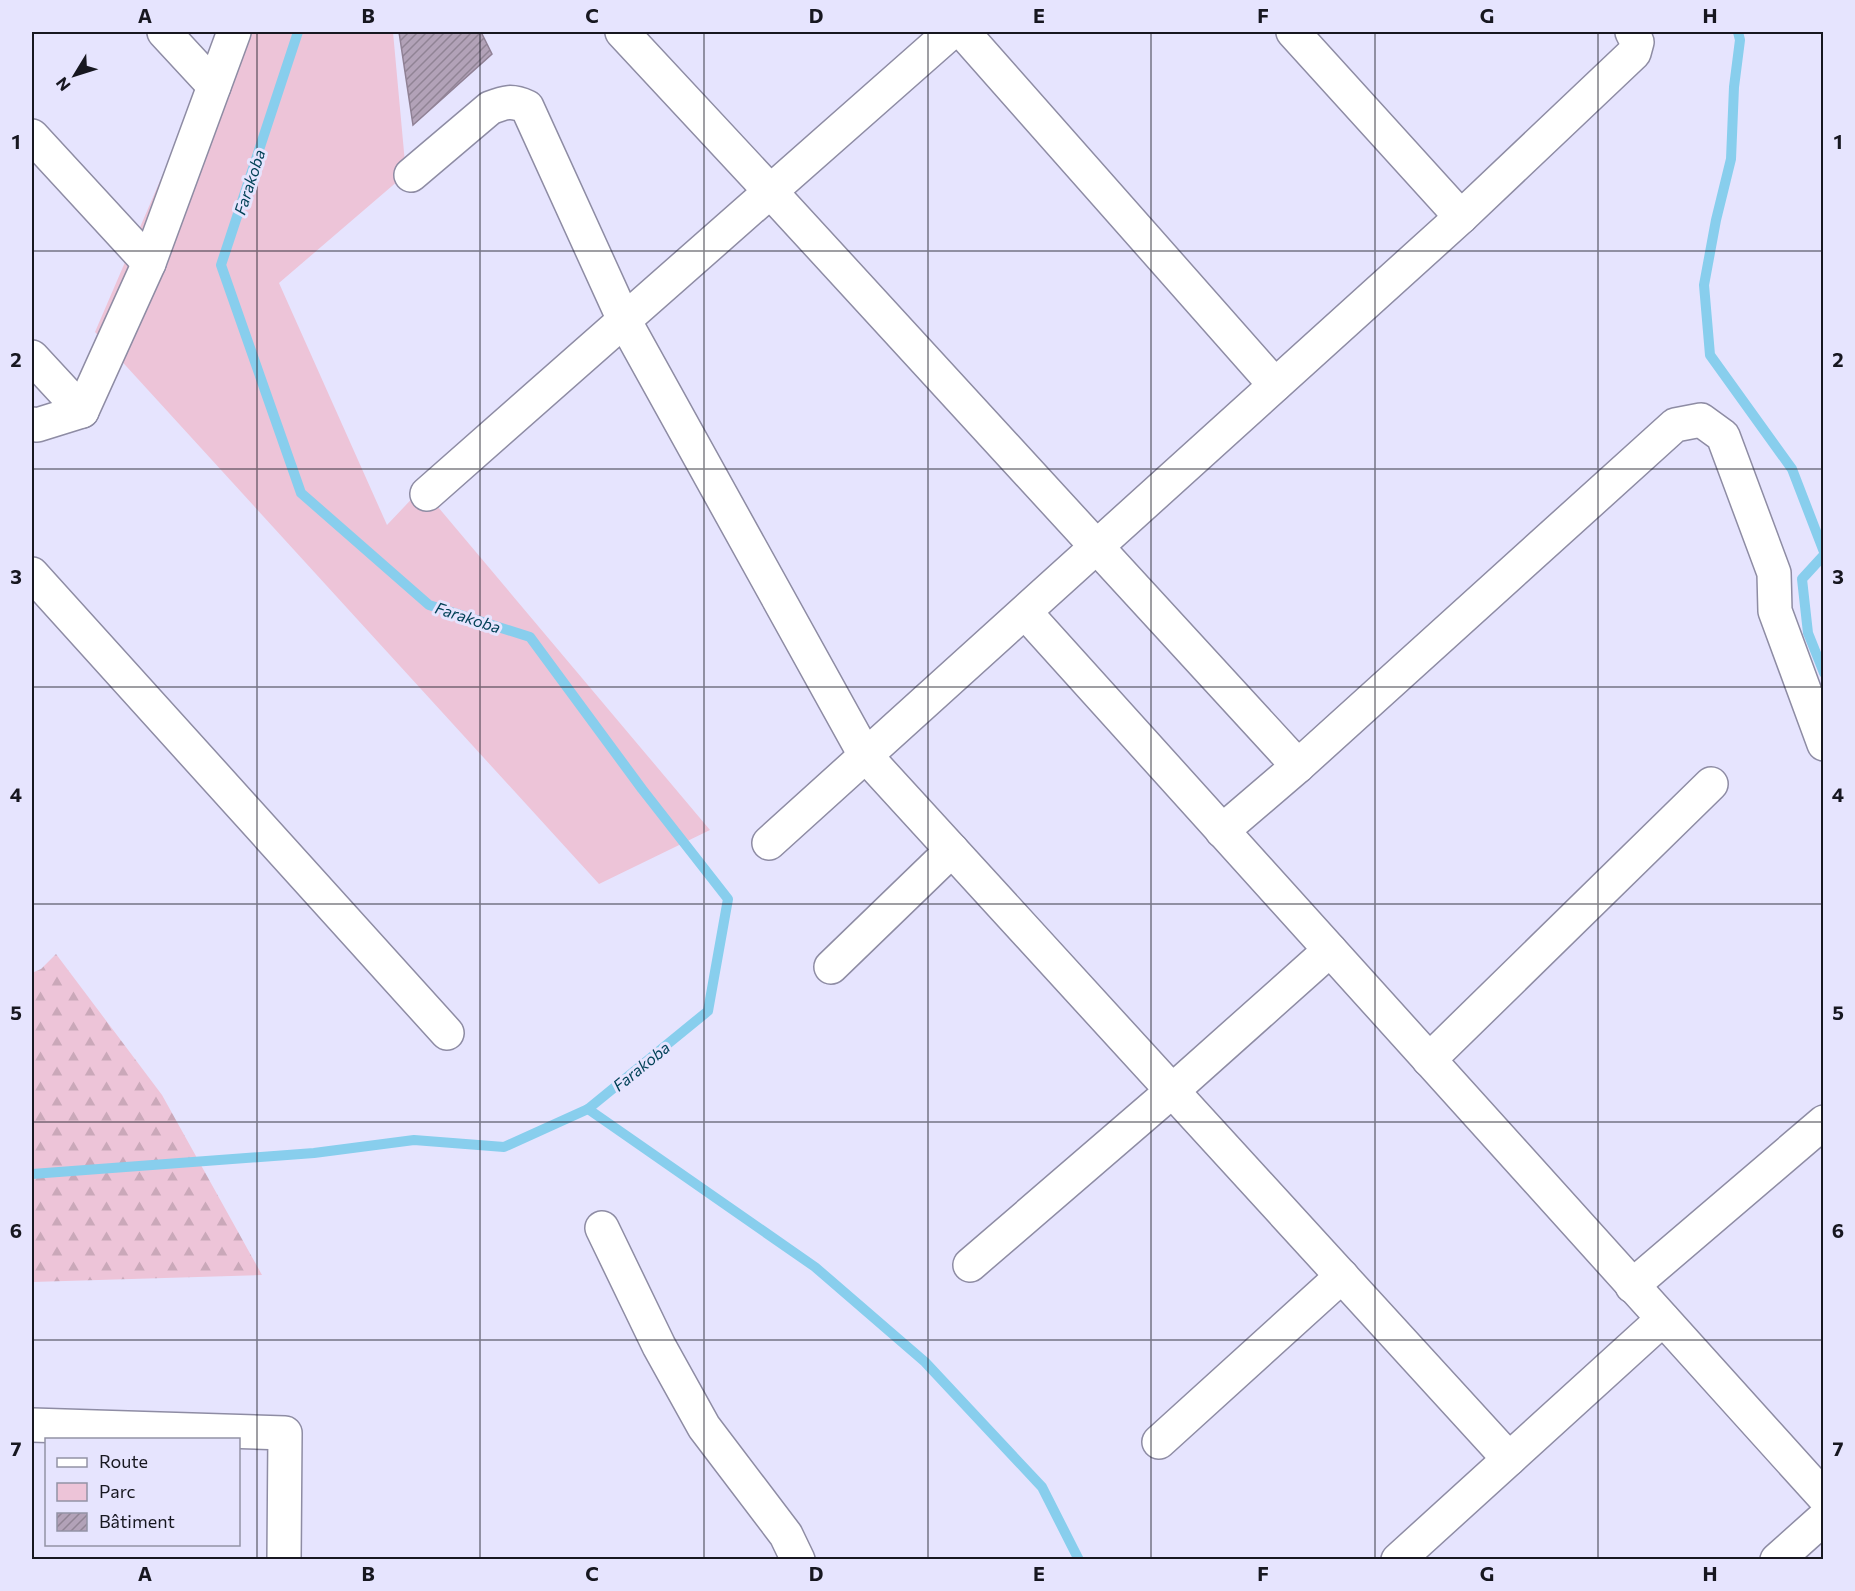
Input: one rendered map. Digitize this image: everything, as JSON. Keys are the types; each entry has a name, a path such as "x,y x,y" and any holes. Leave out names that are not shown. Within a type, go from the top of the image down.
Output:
{"street":[{"path":"164,32 214,86"},
{"path":"32,424 37,425 82,411 149,262 234,32"},
{"path":"622,32 1298,766"},
{"path":"427,494 951,32"},
{"path":"963,32 1275,385"},
{"path":"1293,32 1461,217"},
{"path":"769,843 1461,217 1634,53 1637,42 1632,32"},
{"path":"411,176 490,108 516,102 527,107 624,320 865,756 1509,1459"},
{"path":"32,136 149,262"},
{"path":"32,357 82,411"},
{"path":"1222,831 1298,766 1675,425 1701,420 1723,436 1774,573 1775,611 1824,744"},
{"path":"32,574 447,1033"},
{"path":"1024,612 1824,1497"},
{"path":"1429,1060 1711,783"},
{"path":"831,967 952,850"},
{"path":"970,1265 1172,1091 1330,950"},
{"path":"1632,1286 1824,1122"},
{"path":"602,1228 659,1346 704,1427 786,1535 798,1560"},
{"path":"1159,1442 1342,1276"},
{"path":"1398,1560 1663,1319"},
{"path":"32,1425 285,1433 284,1560"},
{"path":"1778,1560 1824,1518"}],"green space":[{"path":"224,32 393,32 406,174 279,283 387,525 422,488 710,830 599,884 95,332"},
{"path":"56,954 162,1095 262,1275 32,1282 32,973 41,969"}],"building":[{"path":"399,32 481,32 492,54 413,125"}],"waterway":[{"name":"Farakoba","path":"32,1174 314,1153 414,1140 504,1147 588,1109 708,1011 728,899 642,789 530,637 429,605 301,493 221,265 298,32"},
{"path":"1738,32 1740,40 1734,87 1731,159 1716,220 1704,285 1710,355 1792,469 1824,552"},
{"path":"1824,555 1802,579 1808,633 1824,673"},
{"path":"588,1109 815,1267 925,1362 1042,1487 1079,1560"}]}
